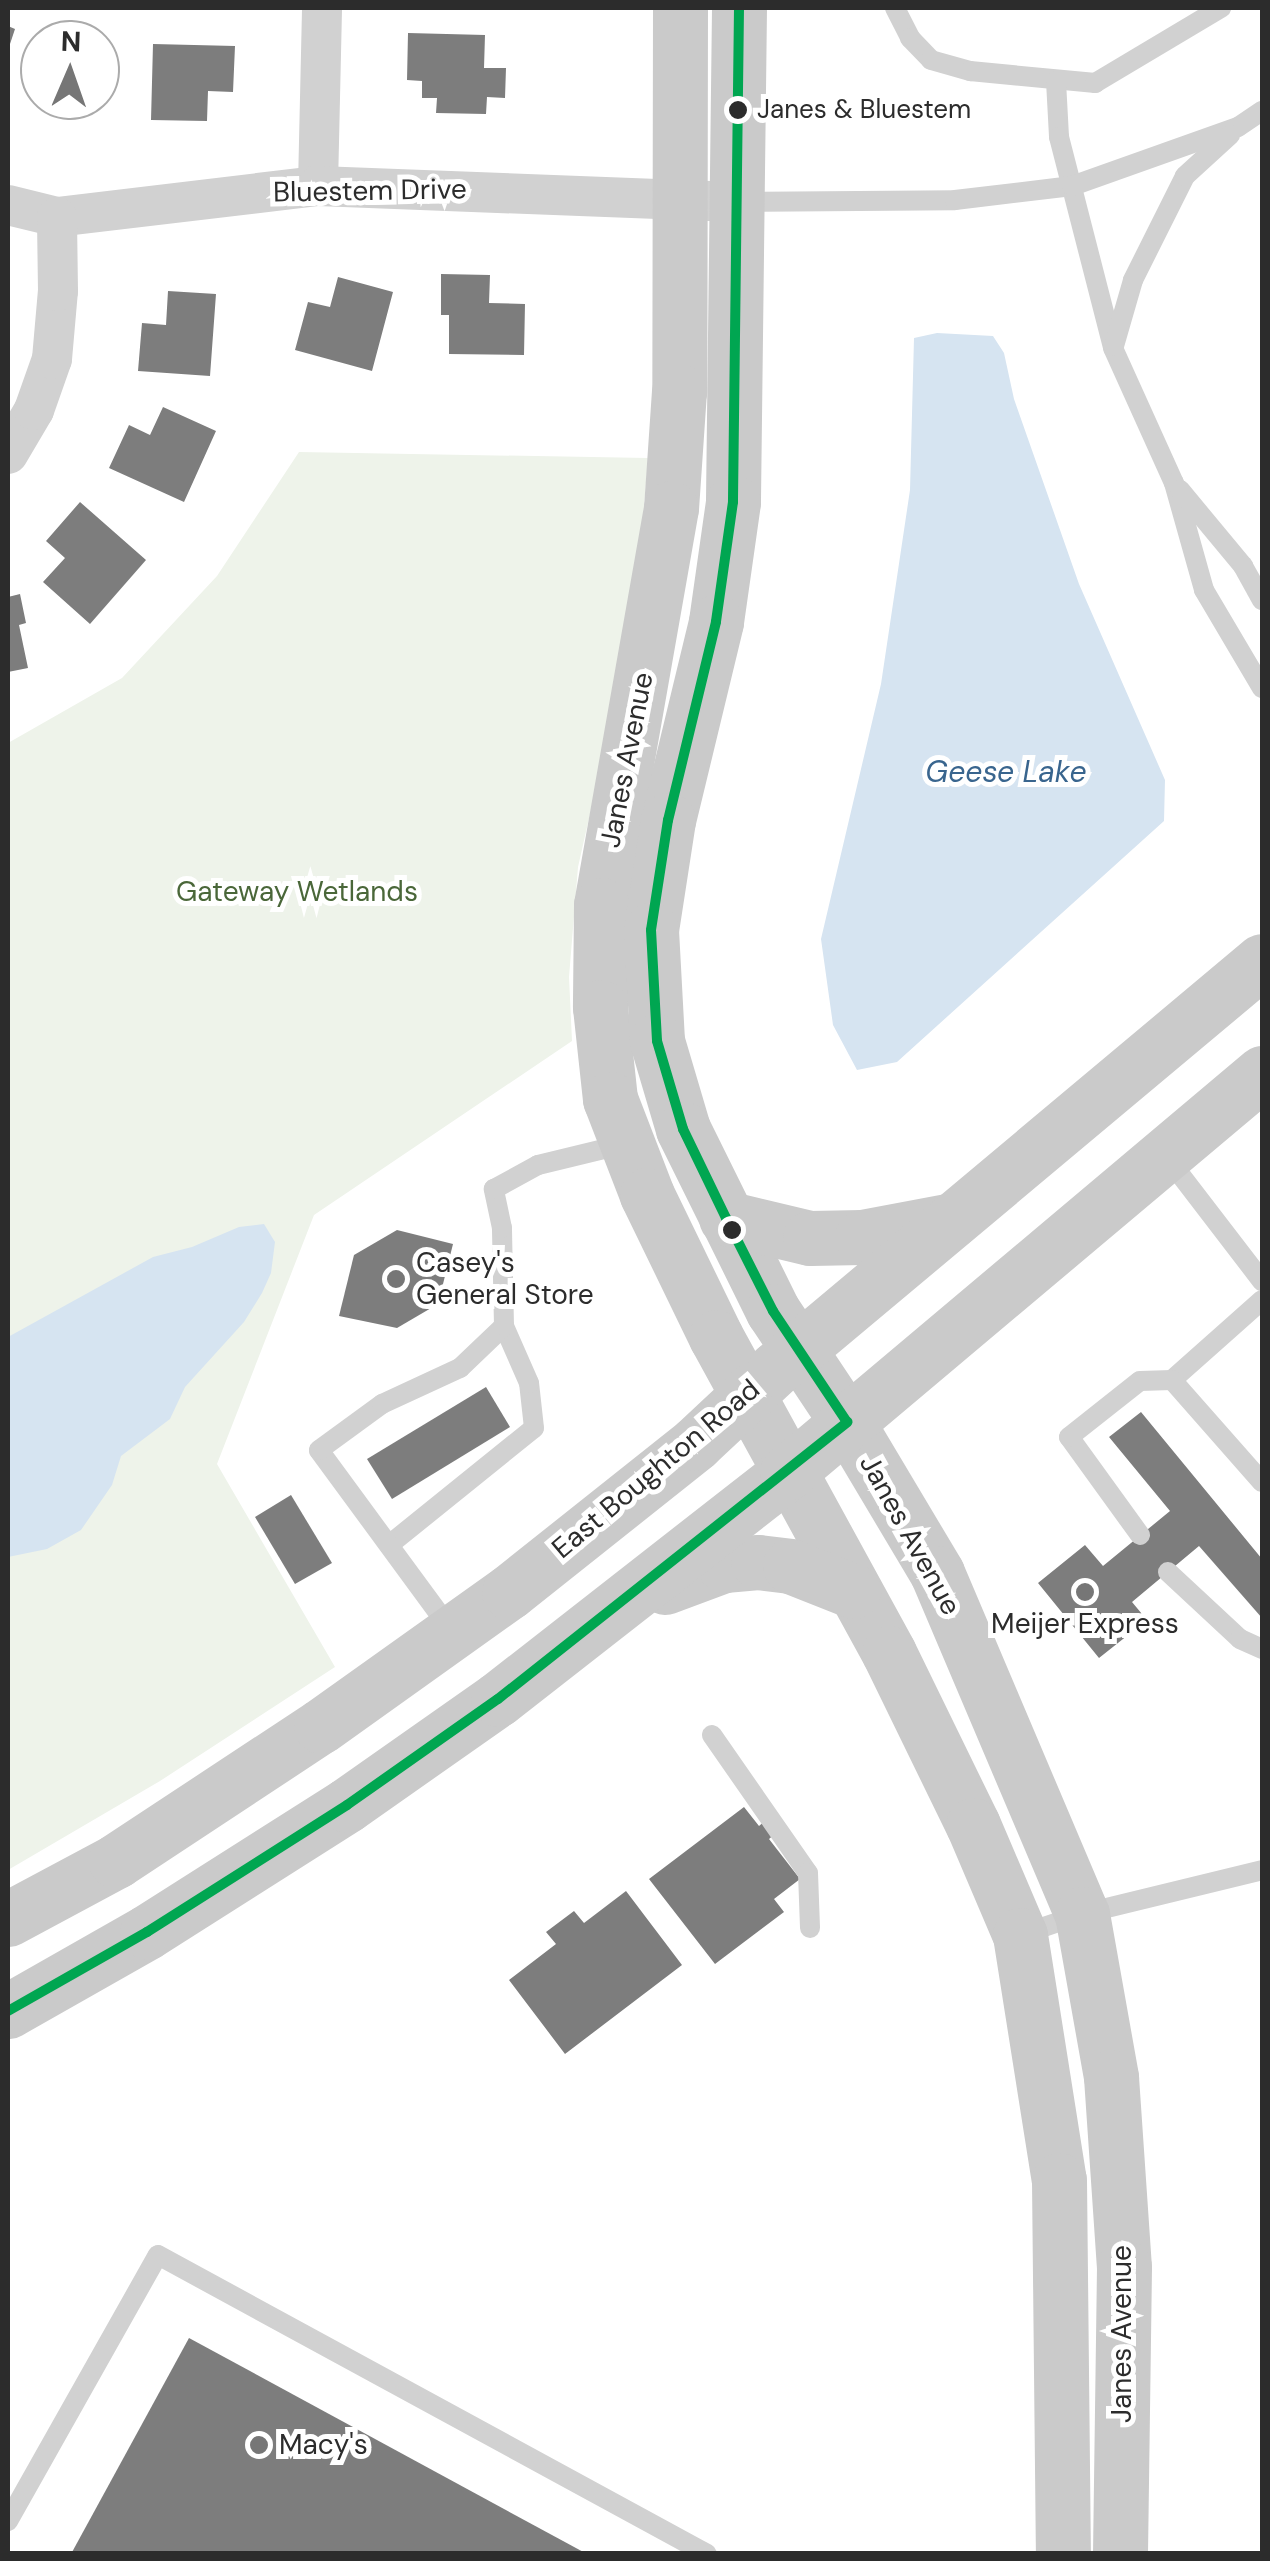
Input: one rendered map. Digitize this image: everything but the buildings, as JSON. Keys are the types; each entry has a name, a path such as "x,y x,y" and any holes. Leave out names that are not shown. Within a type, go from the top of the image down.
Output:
{"street":[{"path":"318,186 322,8"},
{"name":"Janes Avenue","path":"680,8 679,391 672,508 601,905 600,1007 610,1099 647,1195 787,1473 853,1591 973,1824 1020,1935 1059,2180 1063,2554"},
{"name":"Janes Avenue","path":"738,8 733,502 716,622 668,820 650,930 657,1040 682,1129 773,1311 847,1422 936,1573 1082,1914 1111,2076 1124,2267 1120,2554"},
{"name":"Bluestem Drive","path":"8,205 58,217 318,186 736,202"},
{"path":"8,454 34,410 52,360 58,291 58,217"},
{"name":"East Boughton Road","path":"8,1919 116,1861 452,1632 696,1443 800,1348 960,1218 1262,961"},
{"path":"8,2011 146,1932 347,1806 498,1700 787,1473 1262,1074"},
{"path":"726,1218 821,1238 862,1238 960,1218"},
{"path":"620,1604 724,1565 758,1562 790,1566 853,1591"}],"lane":[{"path":"895,8 910,38 932,60 970,71 1095,84 1221,8"},
{"path":"1056,81 1059,137 1113,348 1174,482 1204,590 1262,688"},
{"path":"1113,348 1133,280 1185,176 1238,127 1262,111"},
{"path":"736,202 955,200 1072,186 1238,127"},
{"path":"1174,482 1243,566 1262,600"},
{"path":"389,1546 534,1428 529,1383 504,1326 502,1228 494,1190 538,1165 627,1144"},
{"path":"1166,1155 1262,1282"},
{"path":"1140,1536 1069,1437 1140,1382 1172,1380 1262,1300"},
{"path":"452,1632 320,1450 382,1404 460,1368 504,1326"},
{"path":"1172,1380 1262,1482"},
{"path":"1168,1572 1240,1639 1262,1649"},
{"path":"712,1736 808,1872 810,1928"},
{"path":"1020,1935 1082,1914 1262,1870"},
{"path":"8,2521 158,2255 707,2554"}],"green space":[{"name":"Gateway Wetlands","path":"299,452 648,458 642,530 611,721 578,867 569,977 572,1041 314,1215 217,1464 335,1667 160,1781 8,1870 8,743 122,678 217,576"}],"water":[{"name":"Geese Lake","path":"937,333 993,336 1004,353 1014,399 1079,584 1165,780 1164,821 897,1062 857,1070 833,1025 821,939 881,684 910,490 914,338"},
{"path":"264,1224 275,1242 271,1273 262,1293 244,1322 185,1387 170,1419 121,1456 112,1485 81,1530 47,1549 8,1557 8,1337 153,1257 192,1247 239,1227"}],"transit line":[{"path":"739,8 733,502 716,622 668,820 651,930 657,1041 683,1129 726,1218 773,1311 847,1422"},
{"path":"8,2011 147,1932 347,1805 498,1699 847,1422"}],"place":[{"name":"Janes & Bluestem","path":"738,110"},
{"name":"Casey's General Store","path":"396,1279"},
{"name":"Meijer Express","path":"1085,1592"},
{"name":"Macy's","path":"259,2445"}]}
